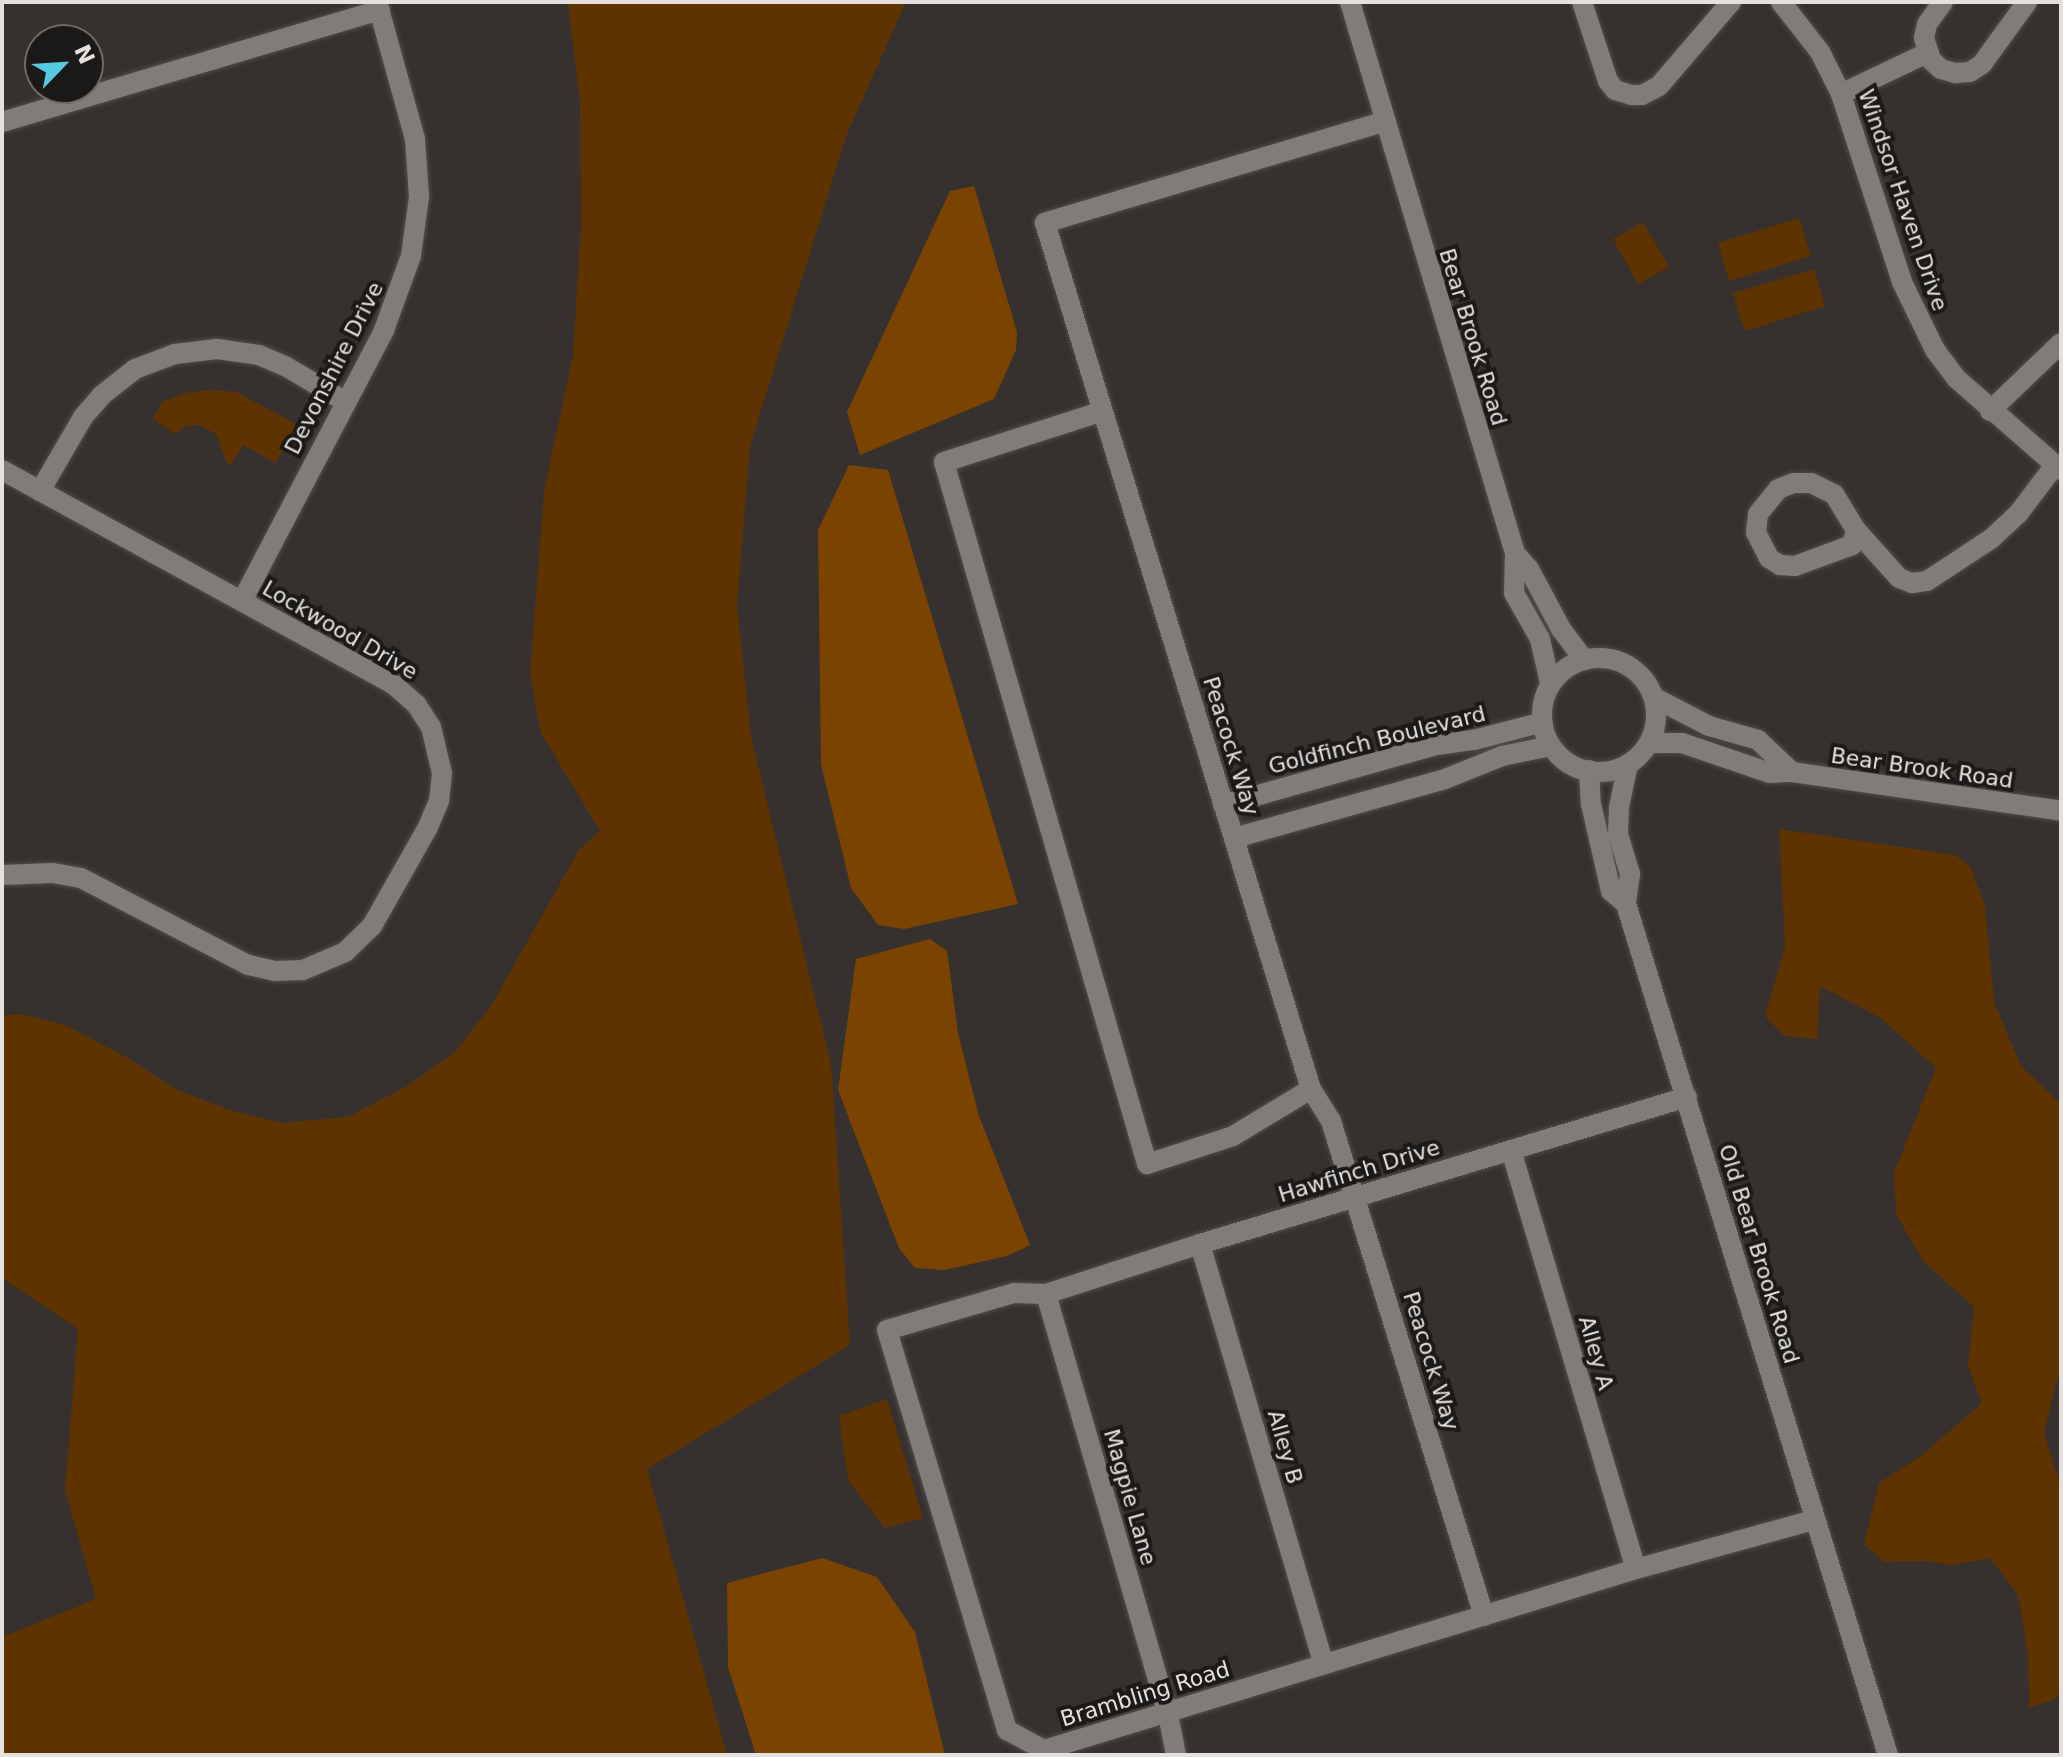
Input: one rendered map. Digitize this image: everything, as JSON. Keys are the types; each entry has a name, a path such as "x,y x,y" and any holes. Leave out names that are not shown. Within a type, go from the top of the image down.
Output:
{"street":[{"name":"Bear Brook Road","path":"1350,2 1383,122 1515,553 1514,593 1540,639 1550,683 1543,722 1551,746"},
{"path":"1582,2 1608,81 1615,90 1631,95 1659,86 1731,2"},
{"name":"Windsor Haven Drive","path":"1781,2 1820,52 1841,94 1916,315 1957,379 2058,468"},
{"path":"1943,2 1927,24 1924,38 1927,53 1941,69 1955,73 1970,72 1982,64 2027,2"},
{"path":"2,122 378,6"},
{"name":"Devonshire Drive","path":"242,601 400,294 418,217 415,139 378,6"},
{"path":"1841,94 1927,53"},
{"name":"Peacock Way","path":"1383,122 1045,223 1100,412 1311,1089 1331,1121 1484,1616"},
{"path":"1990,411 2061,343"},
{"path":"40,491 92,405 124,377 161,358 203,349 259,355 285,366 346,402"},
{"path":"1100,412 944,462 1147,1164 1233,1136 1311,1089"},
{"path":"1856,530 1852,545 1795,566 1780,565 1769,558 1756,533 1758,514 1766,500 1778,489 1794,483 1811,483 1827,489 1856,530 1899,578 1912,583 1927,581 2009,522 2058,468"},
{"name":"Lockwood Drive","path":"2,470 402,690 421,711 435,736 442,773 436,810 366,933 345,952 321,965 294,971 266,970 239,962 91,881 62,874 2,875"},
{"path":"1515,553 1529,569 1561,629 1584,660"},
{"path":"1550,683 1565,666 1584,660 1604,658 1623,663 1639,674 1655,698 1709,726 1758,740 1792,772"},
{"path":"1234,838 1445,779 1502,756 1551,746 1564,760 1589,770 1603,772 1628,764 1649,743 1655,721 1655,698"},
{"name":"Goldfinch Boulevard","path":"1223,805 1437,745 1474,740 1543,722"},
{"name":"Bear Brook Road","path":"1649,743 1682,743 1770,773 1792,772 2061,811"},
{"name":"Old Bear Brook Road","path":"1628,764 1618,820 1618,834 1630,874 1626,904 1888,1755"},
{"path":"1589,770 1591,804 1611,891 1626,904"},
{"name":"Hawfinch Drive","path":"1046,1294 1200,1244 1687,1097"},
{"name":"Alley A","path":"1511,1150 1636,1569"},
{"name":"Alley B","path":"1200,1244 1323,1663"},
{"name":"Brambling Road","path":"1046,1294 1014,1293 887,1330 1007,1730 1044,1750 1636,1569 1814,1520"},
{"name":"Magpie Lane","path":"1046,1294 1168,1714 1176,1755"}],"shaded area":[{"path":"568,2 906,2 846,136 750,446 737,605 751,737 831,1064 850,1345 647,1469 727,1755 2,1755 2,1637 96,1599 65,1490 78,1329 2,1278 2,1016 22,1014 65,1025 126,1057 175,1089 230,1110 281,1123 348,1117 407,1086 455,1052 491,1006 579,850 600,831 541,733 530,674 544,492 573,355 581,225 580,102"},
{"path":"974,186 1017,332 1016,350 994,399 860,455 847,412 950,191"},
{"path":"1799,218 1811,256 1729,281 1718,243"},
{"path":"1643,222 1669,267 1638,284 1613,239"},
{"path":"1814,269 1825,306 1745,331 1733,293"},
{"path":"213,390 236,392 296,424 276,463 243,445 231,465 226,461 217,435 200,425 185,426 175,434 153,419 162,402 185,393"},
{"path":"849,465 888,470 1018,904 904,929 878,925 851,888 821,764 818,530"},
{"path":"1779,829 1955,855 1970,866 1985,906 1994,1002 2021,1066 2061,1104 2061,1373 2044,1433 2061,1487 2061,1691 2055,1699 2029,1708 2028,1655 2018,1595 1990,1558 1952,1565 1926,1561 1884,1562 1864,1544 1879,1483 1921,1456 1982,1403 1968,1366 1974,1307 1923,1261 1896,1214 1894,1173 1936,1068 1881,1018 1820,986 1817,1039 1784,1036 1765,1016 1785,947"},
{"path":"930,939 947,951 958,1033 979,1116 1030,1245 1007,1256 945,1270 915,1268 899,1248 838,1090 856,959"},
{"path":"887,1399 923,1518 885,1528 848,1480 839,1416"},
{"path":"822,1558 877,1577 915,1632 945,1755 756,1755 728,1667 727,1583"}]}
